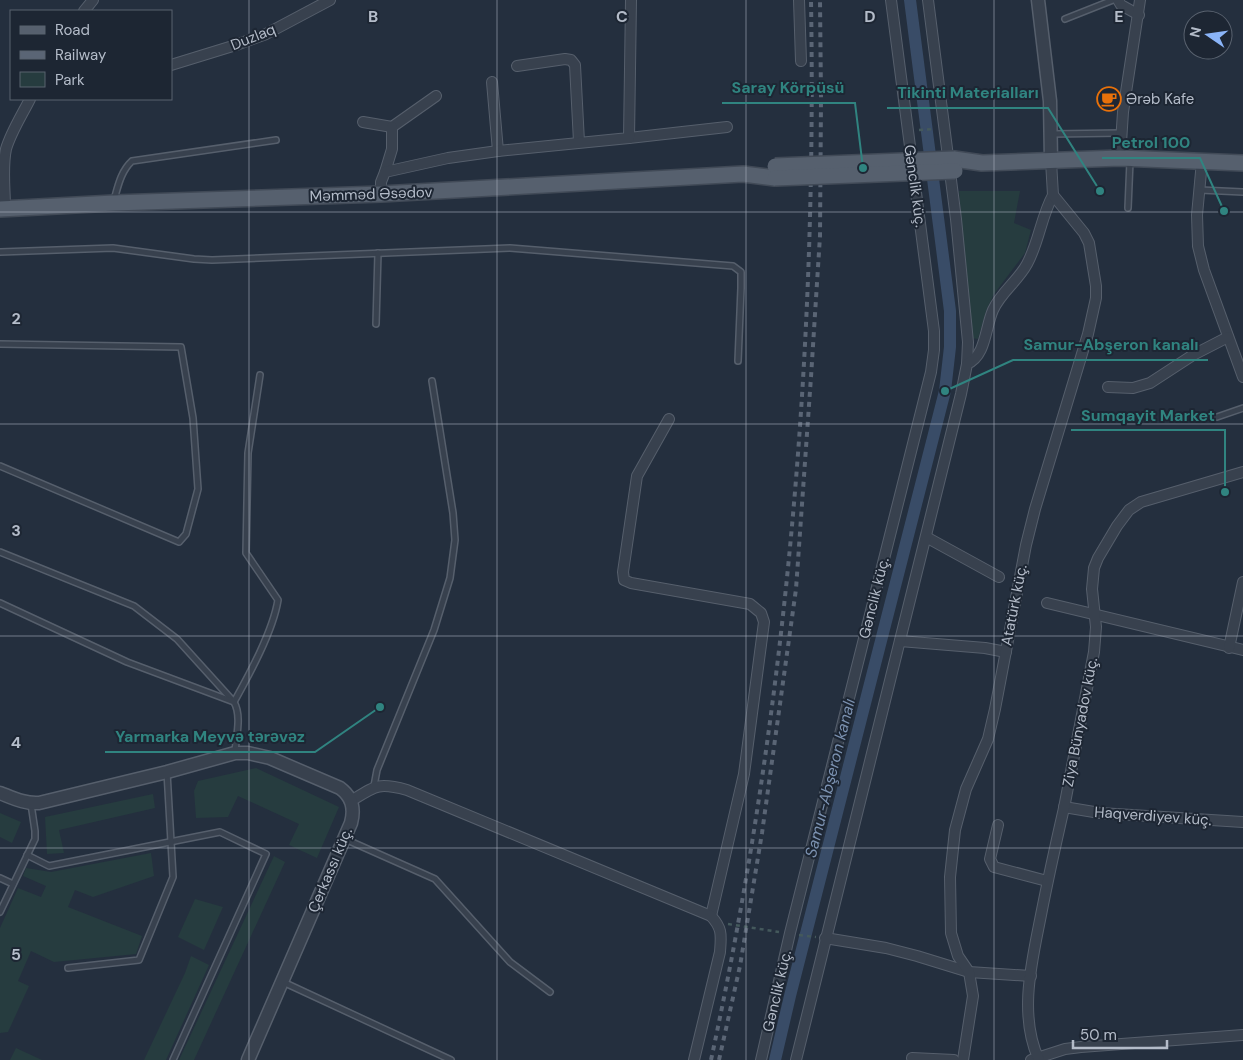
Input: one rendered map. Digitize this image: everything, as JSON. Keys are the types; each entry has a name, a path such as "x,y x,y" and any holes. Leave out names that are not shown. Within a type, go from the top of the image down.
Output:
{"main road":[{"name":"Məmməd Əsədov","path":"3,208 380,194 774,172 982,163 1125,158 1243,163"}],"street":[{"name":"Duzlaq","path":"172,65 266,34 330,0"},
{"path":"629,138 631,0"},
{"path":"799,0 801,61"},
{"name":"Gənclik küç.","path":"761,1060 790,933 929,381 933,357 934,331 907,131 892,0"},
{"path":"796,1060 961,394 966,364 967,333 956,219 928,0"},
{"path":"966,364 973,361 979,354 993,310 1001,296 1028,263 1042,218 1052,195 1050,101 1038,0"},
{"path":"1118,0 1122,5 1139,15"},
{"path":"1125,158 1121,134 1140,0"},
{"path":"517,66 565,59 572,60 575,65 579,142"},
{"path":"492,82 498,151"},
{"path":"364,122 392,127 436,96"},
{"path":"3,208 6,150 30,100"},
{"path":"380,194 381,182 392,149 392,127"},
{"path":"384,172 448,158 498,151 727,127"},
{"path":"1202,161 1196,230 1198,246 1204,270 1243,377"},
{"name":"Atatürk küç.","path":"963,1060 972,996 969,972 958,956 951,932 950,886 955,830 966,789 988,738 1026,545 1088,334 1096,298 1094,267 1089,242 1084,233 1052,195"},
{"path":"1108,387 1140,387 1150,383 1206,347 1229,342 1243,348"},
{"path":"670,419 637,476 623,572 624,580 631,583 750,604 761,614 764,622 744,774 711,916"},
{"name":"Ziya Bünyadov küç.","path":"1036,1059 1028,1018 1030,976 1047,881 1064,807 1094,652 1095,614 1092,589 1094,568 1098,558 1129,510 1141,502 1243,472"},
{"path":"926,537 999,577"},
{"path":"1228,648 1243,582"},
{"path":"1047,603 1228,648 1243,650"},
{"path":"900,641 985,648 1006,652"},
{"path":"0,793 31,804 167,772 235,753 248,753 270,758 340,788 352,800 374,786 392,786 407,790 711,916 719,924 721,936 720,952 694,1060"},
{"name":"Çerkassı küç.","path":"248,1060 344,839 352,818 352,800"},
{"name":"Haqverdiyev küç.","path":"1064,807 1100,813 1243,822"},
{"path":"998,825 990,859 991,864 994,867 1047,881"},
{"path":"825,938 886,948 969,972 1030,976"},
{"path":"1036,1059 1065,1049 1081,1047 1243,1036"},
{"path":"912,1058 954,1060"}],"lane":[{"path":"1064,19 1113,0"},
{"path":"1051,134 1121,134"},
{"path":"114,203 120,180 126,166 132,161 276,140"},
{"path":"1125,158 1128,208"},
{"path":"1200,190 1243,192"},
{"path":"0,252 113,248 194,260 212,260 510,248 733,266 740,272 742,288 738,361"},
{"path":"376,324 378,253"},
{"path":"0,344 181,347 193,418 198,489 186,534 179,542 0,466"},
{"path":"234,702 248,676 276,613 278,600 246,553 248,453 260,375"},
{"path":"374,786 377,770 434,630 450,578 455,540 453,513 432,381"},
{"path":"1217,417 1243,408"},
{"path":"0,552 134,606 177,638 234,702 238,715 235,753"},
{"path":"0,603 127,662 234,702"},
{"path":"68,968 139,960 173,877 167,772"},
{"path":"0,912 34,839 35,830 31,804"},
{"path":"27,855 49,866 220,832 266,854 173,1060"},
{"path":"344,839 435,879 510,962 550,992"},
{"path":"0,878 14,884"},
{"path":"282,982 451,1060"}],"path":[{"path":"907,131 944,128"},
{"path":"719,924 747,926 825,938"}],"green space":[{"path":"959,191 1020,191 1014,223 1031,230 1025,253 994,294 986,311 978,339 971,338"},
{"path":"256,768 339,807 317,858 289,845 299,824 238,796 228,817 196,818 194,791 198,781"},
{"path":"153,794 155,808 59,830 64,853 47,854 45,817"},
{"path":"0,813 21,822 12,843 0,837"},
{"path":"151,853 154,876 93,897 75,890 68,907 142,936 136,954 54,962 31,951 18,981 29,986 8,1032 0,1033 0,928 18,888 41,897 46,886 23,876 26,868 51,872"},
{"path":"274,856 285,862 194,1060 179,1060"},
{"path":"195,899 223,907 204,950 178,937"},
{"path":"191,956 209,965 166,1060 144,1060 185,973"},
{"path":"16,1048 42,1060 10,1060"}],"waterway":[{"name":"Samur-Abşeron kanalı","path":"775,1060 945,391 950,347 950,311 910,0"}],"railway":[{"path":"711,1060 737,929 759,797 777,665 791,533 802,400 808,266 812,133 811,0"},
{"path":"719,1060 740,966 762,833 796,589 820,236 820,0"}],"place":[{"name":"Ərəb Kafe","path":"1109,99"},
{"name":"Saray Körpüsü","path":"863,168"},
{"name":"Tikinti Materialları","path":"1100,191"},
{"name":"Petrol 100","path":"1224,211"},
{"name":"Samur-Abşeron kanalı","path":"945,391"},
{"name":"Sumqayit Market","path":"1225,492"},
{"name":"Yarmarka Meyvә tәrәvәz","path":"380,707"}]}
